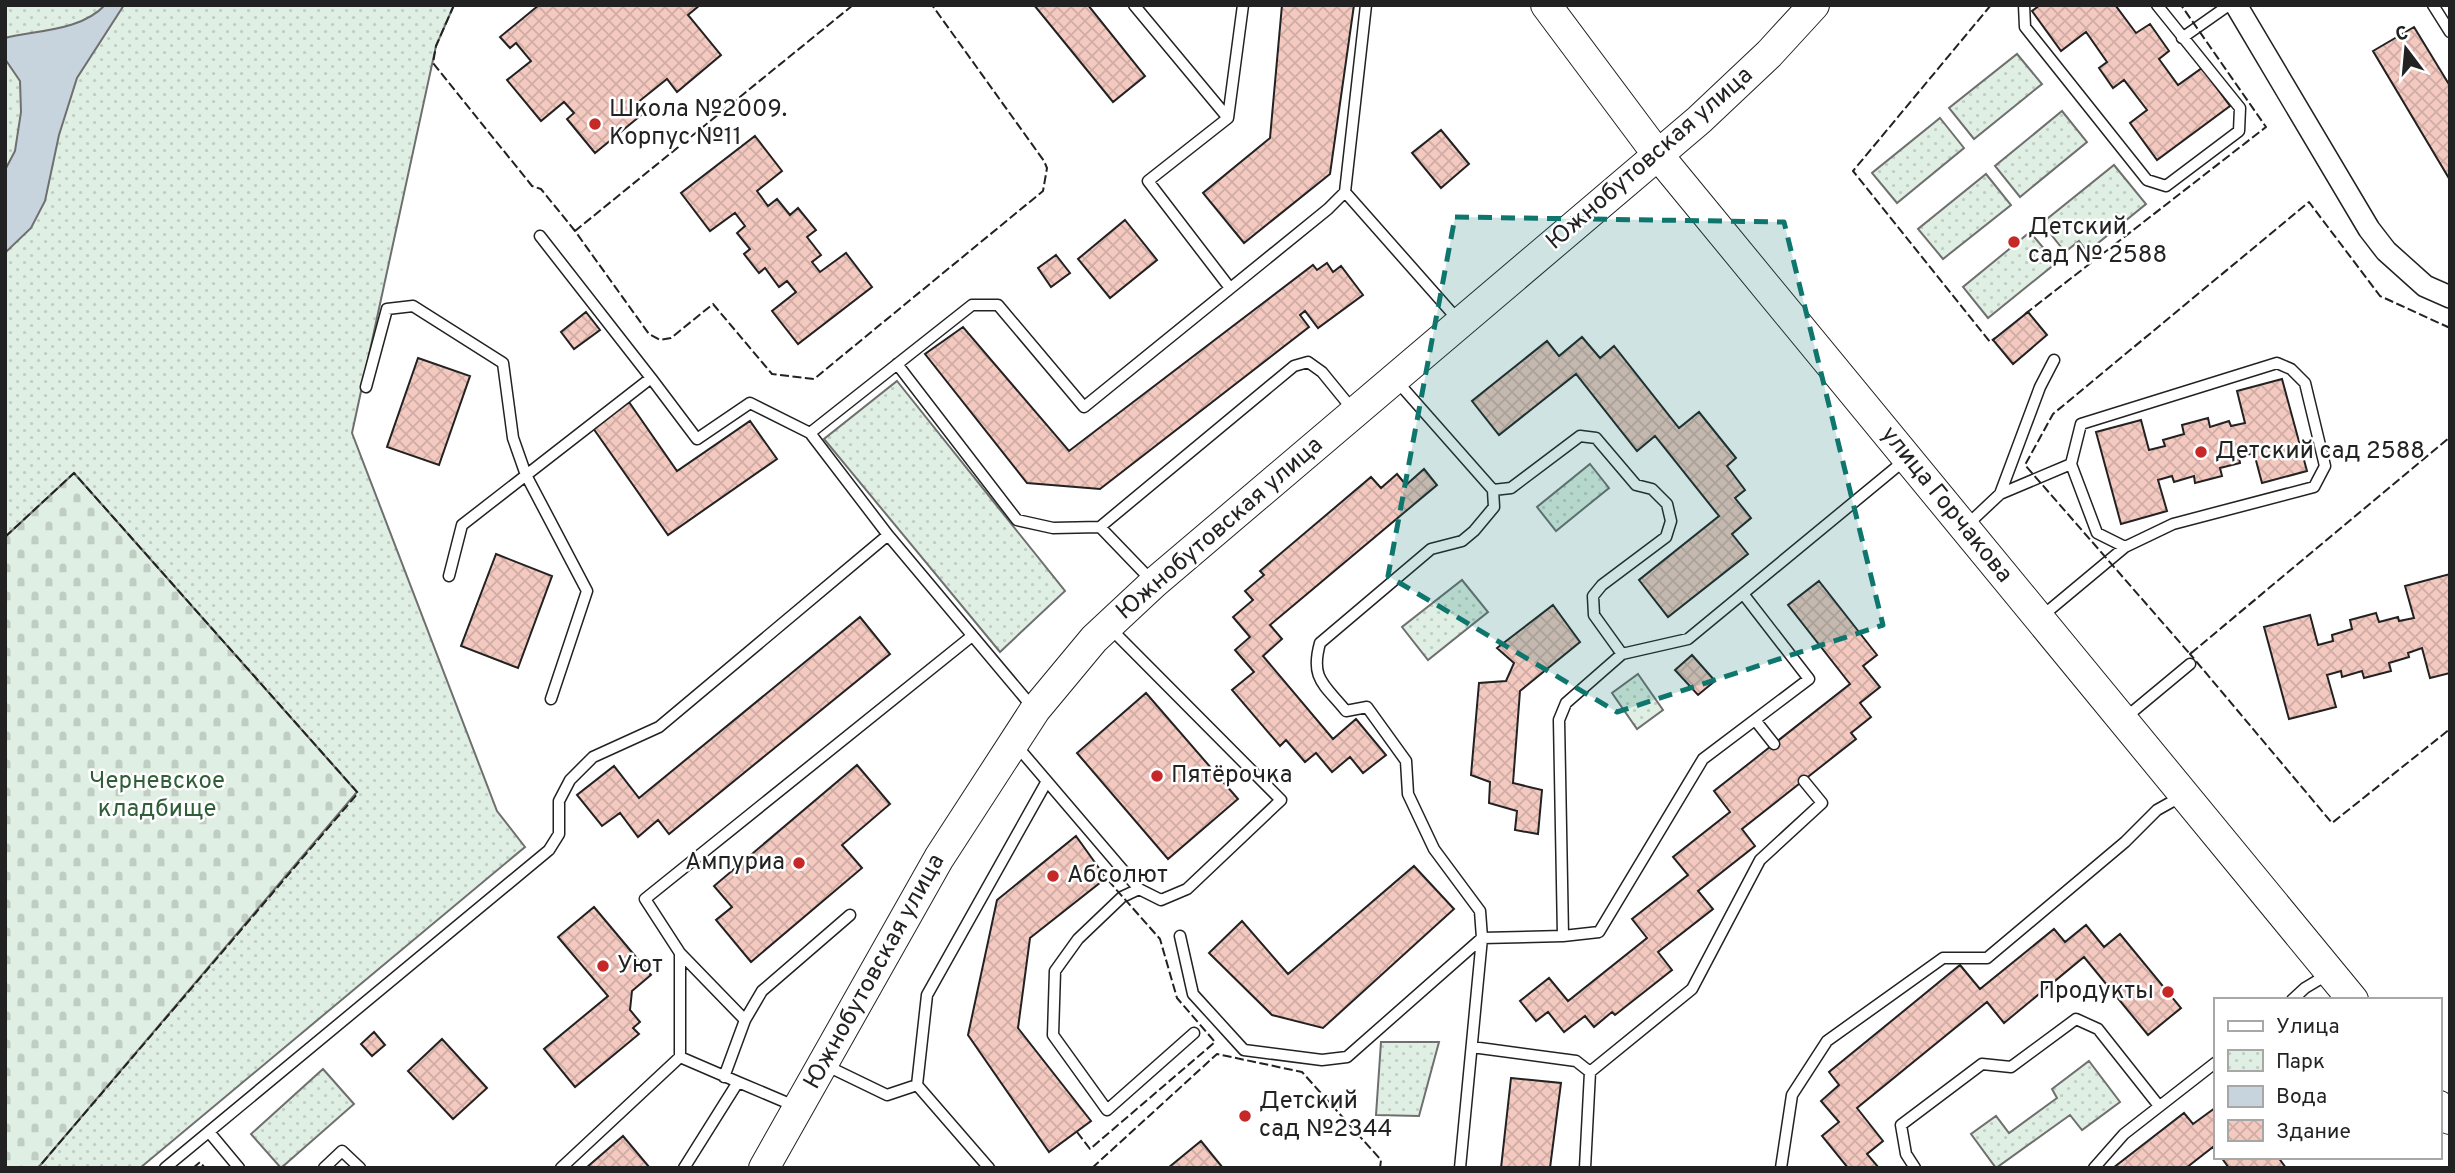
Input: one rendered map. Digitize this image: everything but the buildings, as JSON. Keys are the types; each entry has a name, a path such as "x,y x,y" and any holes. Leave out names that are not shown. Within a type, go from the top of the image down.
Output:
{"street":[{"name":"улица Горчакова","path":"1546,5 1658,155 2351,998"},
{"name":"Южнобутовская улица","path":"764,1168 939,858 1035,710 1094,639 1154,583 1699,120 1769,54 1814,5"},
{"path":"2236,5 2370,229 2386,251 2425,286 2450,297"}],"lane":[{"path":"1134,5 1228,118"},
{"path":"1230,288 1148,181 1228,118 1243,5"},
{"path":"810,433 972,305 999,305 1084,407 1328,209 1345,192 1366,5"},
{"path":"2024,5 2025,27 2147,180 2166,186 2239,131 2240,108 2157,5"},
{"path":"2182,38 2229,5"},
{"path":"2433,5 2450,32"},
{"path":"1345,192 1461,323"},
{"path":"540,236 652,378 696,439 750,403 810,433 888,535 1035,710"},
{"path":"366,387 387,309 413,306 503,363 513,438 526,475 587,591 551,699"},
{"path":"2000,494 2040,387 2054,360"},
{"path":"897,364 1017,520 1053,528 1100,527 1294,366 1308,362 1322,372 1354,412"},
{"path":"2039,619 2125,547 2172,524 2314,487 2325,466 2305,383 2291,369 2277,363 2081,425 2071,464 2097,533 2125,547"},
{"path":"449,576 462,525 652,378"},
{"path":"1395,379 1493,490 1494,507 1462,541 1431,549 1320,643 1315,663 1320,679 1346,710 1367,707 1406,761 1408,794 1434,849 1480,911 1482,938 1460,1168"},
{"path":"1493,490 1511,488 1580,436 1596,438 1636,485 1652,489 1667,504 1671,521 1667,537 1602,584 1593,596 1594,615 1622,654"},
{"path":"1563,936 1559,720 1566,703 1622,654 1688,639 1907,458"},
{"path":"1964,528 2000,494 2071,464"},
{"path":"1100,527 1154,583"},
{"path":"165,1168 550,850 559,834 559,801 570,780 593,757 659,727 888,535"},
{"path":"1181,936 1193,994 1244,1050 1322,1060 1347,1057 1482,938 1563,936 1599,932 1703,759 1809,679 1744,594"},
{"path":"1014,743 1139,889 1161,900 1187,889 1281,800 1108,626"},
{"path":"745,1020 680,953 645,899 972,636"},
{"path":"2123,720 2190,664"},
{"path":"1755,720 1774,744"},
{"path":"1585,1168 1590,1072 1692,989 1760,860 1822,803 1804,780"},
{"path":"989,1168 916,1085 927,995 1047,781"},
{"path":"1781,1168 1793,1095 1827,1041 1943,958 1987,958 2125,842 2157,810 2184,795"},
{"path":"1139,889 1122,897 1078,939 1055,971 1053,1035 1107,1110 1194,1033"},
{"path":"724,1077 745,1020 762,991 850,915"},
{"path":"561,1168 680,1057 680,953"},
{"path":"2294,998 2330,973"},
{"path":"1915,1168 1906,1154 1901,1125 1982,1064 2011,1067 2076,1018 2098,1029 2159,1106"},
{"path":"1472,1047 1576,1061 1590,1072"},
{"path":"680,1057 798,1108"},
{"path":"823,1064 887,1096 916,1085"},
{"path":"2094,1168 2124,1133 2214,1064"},
{"path":"684,1168 738,1082"},
{"path":"209,1132 239,1168"},
{"path":"324,1168 341,1150 360,1168"}],"highlighted area":[{"path":"1455,217 1784,222 1883,625 1617,712 1388,576"}],"green space":[{"path":"5,5 454,5 436,46 352,433 497,811 525,847 140,1168 38,1168 357,792 74,473 5,537"},
{"path":"2017,54 2042,84 1974,139 1949,108"},
{"path":"2062,111 2087,142 2020,197 1995,166"},
{"path":"1940,118 1964,148 1897,203 1872,173"},
{"path":"2114,165 2146,204 2087,252 2079,241 2065,252 2042,223"},
{"path":"1986,174 2011,205 1943,259 1918,229"},
{"path":"2030,232 2056,263 1988,318 1963,287"},
{"path":"897,381 1065,591 1000,652 824,439"},
{"path":"1590,464 1609,488 1556,531 1537,507"},
{"name":"Черневское кладбище","path":"74,473 358,793 38,1168 5,1168 5,537"},
{"path":"1462,580 1488,612 1428,660 1402,627"},
{"path":"1638,674 1663,710 1637,729 1612,693"},
{"path":"1381,1042 1439,1042 1419,1116 1376,1115"},
{"path":"2089,1061 2120,1102 2082,1130 2070,1115 1996,1168 1971,1134 1996,1116 2009,1133 2057,1098 2052,1089"},
{"path":"323,1069 354,1104 281,1168 251,1134"}],"water":[{"path":"105,5 124,5 77,78 59,135 45,201 31,228 5,253 5,170 15,151 21,112 20,81 5,59 5,38 71,25 95,14"}],"fence":[{"path":"454,5 436,46 433,63 532,186 541,189 575,231"},
{"path":"853,5 575,231 649,334 660,340 671,338 713,304 772,374 814,379 1043,191 1047,168 1044,161 932,5"},
{"path":"1991,5 1853,171 1990,342 1995,338"},
{"path":"2025,314 2266,127 2181,5"},
{"path":"2450,328 2380,296 2309,202 2053,414 2025,465 2190,654 2450,437"},
{"path":"5,537 74,473 358,793 38,1168"},
{"path":"2192,652 2190,654 2332,823 2450,729"},
{"path":"1077,1132 1090,1149 1215,1042 1177,998 1160,939 1106,878"},
{"path":"1092,1168 1217,1054 1302,1072 1381,1160 1380,1168"},
{"path":"193,1168 200,1162 205,1168"}],"place":[{"name":"Школа №2009. Корпус №11","path":"595,124"},
{"name":"Детский сад № 2588","path":"2014,242"},
{"name":"Детский сад 2588","path":"2201,452"},
{"name":"Пятёрочка","path":"1157,776"},
{"name":"Ампуриа","path":"799,863"},
{"name":"Абсолют","path":"1053,876"},
{"name":"Уют","path":"603,966"},
{"name":"Продукты","path":"2168,992"},
{"name":"Детский сад №2344","path":"1245,1116"}]}
